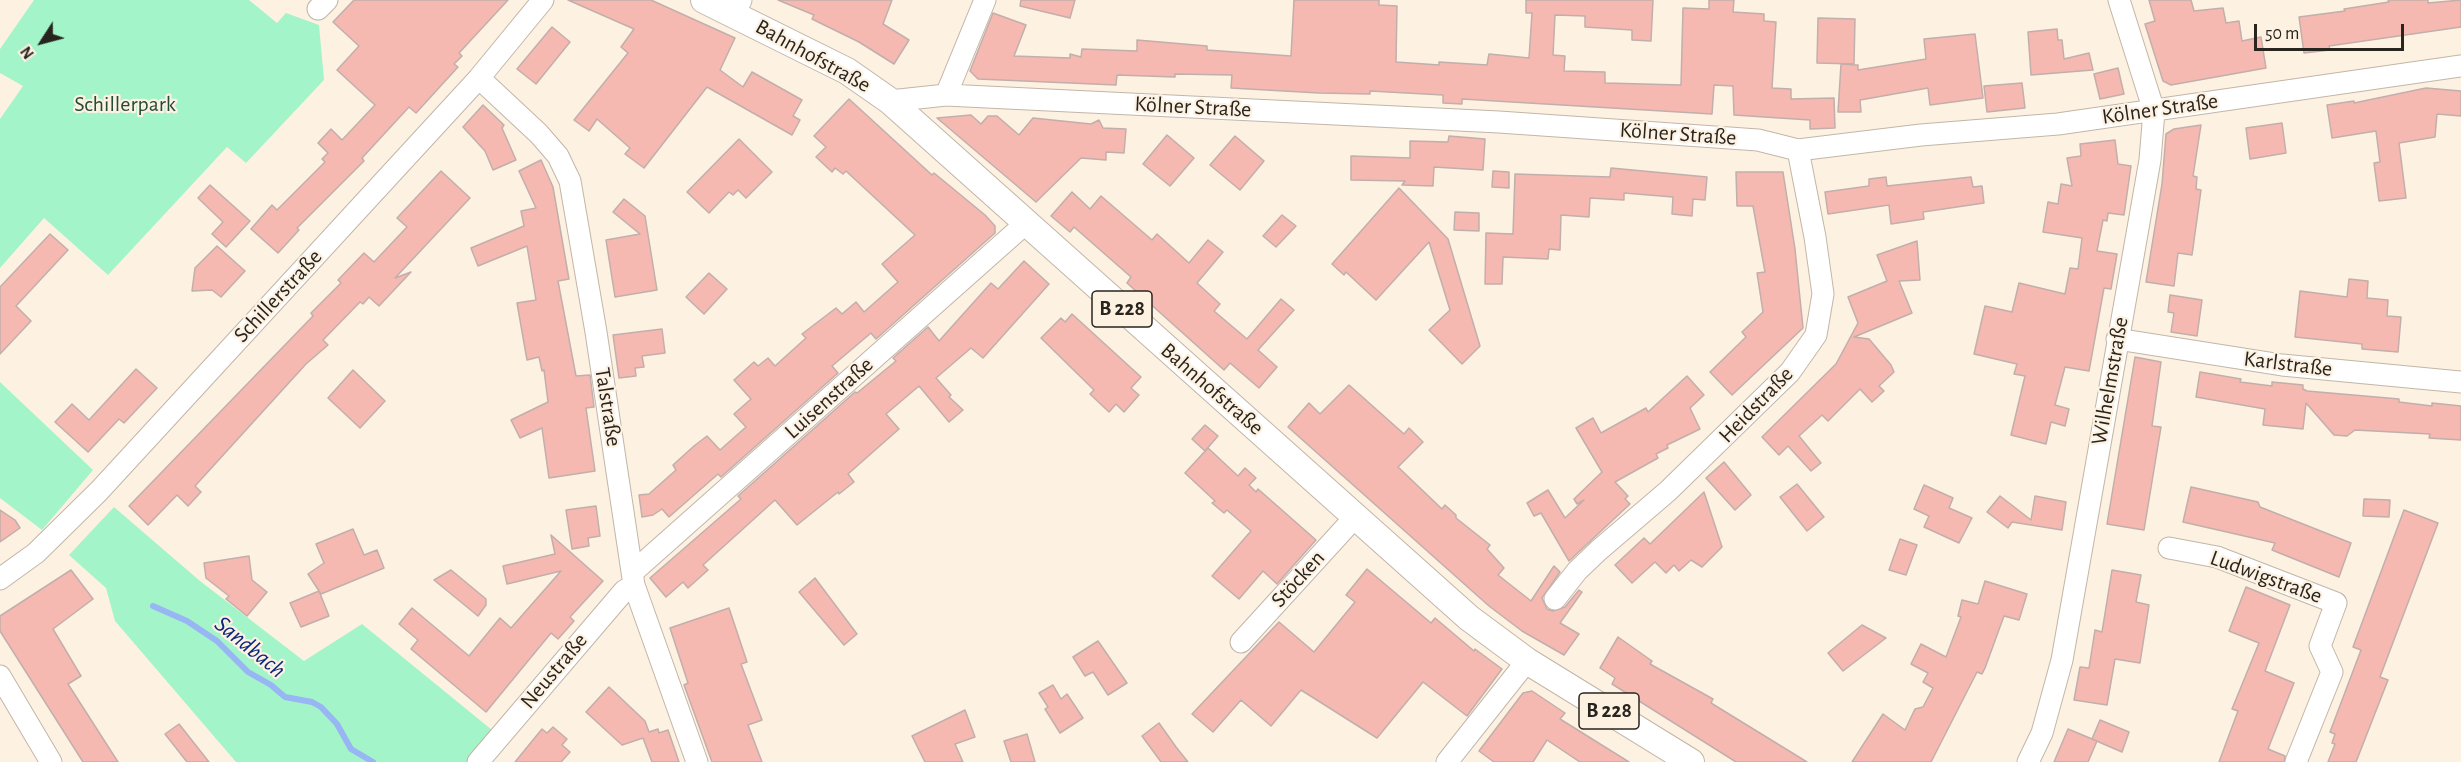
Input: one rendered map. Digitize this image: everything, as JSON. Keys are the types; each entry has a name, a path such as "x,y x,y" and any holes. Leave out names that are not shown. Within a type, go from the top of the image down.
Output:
{"main road":[{"name":"Bahnhofstraße","path":"704,0 738,7 847,71 890,101 1025,224 1469,618 1527,661 1691,762"}],"street":[{"name":"Schillerstraße","path":"0,579 36,553 99,491 479,78 543,0"},
{"path":"946,95 985,0"},
{"name":"Wilhelmstraße","path":"2028,762 2042,734 2062,660 2150,160 2154,111 2119,0"},
{"name":"Kölner Straße","path":"890,101 946,95 1662,132 1758,140 1798,150 2154,111 2461,66"},
{"name":"Talstraße","path":"479,78 539,134 558,156 570,181 597,332 633,578 697,762"},
{"name":"Heidstraße","path":"1555,599 1577,571 1668,491 1790,372 1816,334 1823,294 1815,237 1798,150"},
{"name":"Luisenstraße","path":"633,578 1025,224"},
{"name":"Karlstraße","path":"2117,339 2282,365 2461,382"},
{"name":"Stöcken","path":"1241,642 1356,516"},
{"name":"Ludwigstraße","path":"2169,548 2217,557 2336,603 2320,646 2332,672 2296,762"},
{"name":"Neustraße","path":"478,762 633,578"},
{"path":"1447,762 1527,661"},
{"path":"0,676 51,762"}],"green space":[{"name":"Schillerpark","path":"34,0 249,0 277,23 286,13 319,25 324,80 246,163 227,147 108,275 44,218 0,268 0,119 23,86 0,73 0,49"},
{"path":"0,382 93,470 42,530 0,498"},
{"path":"114,507 200,581 304,661 362,624 492,730 472,756 479,762 236,762 115,621 106,588 69,555"}],"building":[{"path":"354,0 508,0 459,53 462,56 454,64 458,67 416,113 409,107 362,158 364,161 297,228 299,230 278,253 251,229 272,205 277,210 325,162 322,159 328,153 318,143 331,129 342,140 375,105 337,70 359,46 333,22"},
{"path":"568,0 651,0 735,38 720,70 743,87 752,72 802,100 793,116 800,120 792,135 707,87 644,168 625,154 630,148 597,119 589,131 574,120 628,53 621,47 634,29"},
{"path":"778,0 892,0 883,24 909,40 894,64 859,42 812,19 814,15"},
{"path":"1021,0 1075,0 1070,18 1020,6"},
{"path":"1294,0 1379,0 1379,5 1397,6 1396,62 1487,65 1489,54 1529,58 1532,13 1526,13 1526,0 1653,0 1651,41 1632,40 1632,30 1585,27 1585,16 1555,15 1553,55 1565,56 1564,71 1605,72 1605,83 1681,85 1683,8 1709,9 1709,0 1734,0 1733,12 1764,14 1764,21 1776,22 1772,88 1791,89 1791,99 1834,98 1835,128 1810,129 1810,120 1734,115 1733,86 1714,85 1712,114 1462,99 1462,104 1443,103 1443,95 1370,91 1370,94 1319,93 1231,88 1232,75 1175,74 1175,77 1117,75 1116,85 978,79 970,71 993,13 1026,25 1014,56 1070,58 1070,54 1081,57 1082,49 1137,51 1137,40 1207,46 1207,50 1291,56"},
{"path":"2149,0 2191,0 2194,11 2223,8 2226,23 2239,21 2242,41 2261,37 2266,68 2171,85 2163,81 2145,24 2155,21"},
{"path":"2388,0 2428,0 2428,3 2461,0 2461,27 2329,46 2330,50 2304,53 2299,17 2345,11 2344,9 2389,2"},
{"path":"1818,18 1855,19 1854,64 1817,63"},
{"path":"552,27 570,42 536,84 517,69"},
{"path":"2057,29 2058,40 2062,40 2064,59 2089,53 2093,70 2031,75 2028,32"},
{"path":"1975,34 1983,98 1930,105 1928,88 1860,100 1861,112 1838,112 1841,64 1858,65 1858,70 1926,59 1924,39"},
{"path":"2118,68 2124,94 2100,99 2094,74"},
{"path":"2022,83 2025,108 1987,112 1984,86"},
{"path":"2426,88 2461,91 2461,116 2437,114 2435,137 2399,143 2406,198 2379,201 2374,163 2380,162 2376,131 2332,138 2327,105 2354,101 2354,103"},
{"path":"849,99 932,175 934,173 985,215 995,226 995,233 876,339 871,333 832,366 838,373 721,477 718,474 669,517 662,509 653,515 642,517 639,495 649,494 676,470 673,465 694,446 707,436 720,450 746,427 734,414 751,399 734,380 754,362 758,366 768,358 775,366 806,338 802,334 836,308 842,314 856,302 864,312 898,282 882,264 915,235 846,171 843,174 835,168 832,172 816,157 826,147 814,136"},
{"path":"483,105 504,125 502,128 516,160 493,170 485,151 463,127"},
{"path":"971,115 981,124 988,116 997,116 1019,135 1033,118 1091,124 1099,120 1103,128 1126,129 1124,153 1106,152 1106,160 1081,158 1036,202 937,118"},
{"path":"2282,123 2286,153 2250,159 2246,128"},
{"path":"2201,125 2193,176 2197,177 2196,189 2201,190 2192,255 2178,253 2174,286 2146,282 2162,184 2166,134 2174,129"},
{"path":"1167,135 1194,158 1170,186 1143,164"},
{"path":"1235,136 1264,161 1240,190 1210,165"},
{"path":"1449,136 1485,139 1483,170 1434,167 1433,186 1402,185 1405,181 1351,180 1351,156 1410,158 1410,141 1448,142"},
{"path":"739,139 772,172 746,198 738,190 733,195 729,192 709,213 687,192"},
{"path":"2115,140 2118,164 2131,166 2124,215 2108,213 2107,221 2103,220 2097,251 2117,254 2111,289 2104,288 2089,371 2065,367 2055,405 2069,409 2065,426 2051,422 2046,444 2011,435 2025,376 2014,374 2017,364 1974,354 1985,306 2012,312 2019,283 2065,294 2070,268 2078,269 2082,238 2043,232 2048,202 2058,204 2061,184 2072,186 2067,158 2081,156 2080,144"},
{"path":"541,160 553,187 569,279 558,281 576,376 590,375 594,407 586,408 595,471 549,478 542,428 520,438 511,420 548,402 544,370 542,371 539,357 527,360 517,303 536,300 527,246 478,266 471,248 524,226 521,211 536,208 519,171"},
{"path":"1611,168 1707,177 1705,200 1693,199 1692,216 1672,214 1673,197 1624,193 1624,200 1590,198 1589,217 1561,215 1560,250 1549,249 1548,259 1503,257 1502,284 1485,284 1486,233 1513,234 1515,174 1610,177"},
{"path":"441,171 470,198 395,278 411,272 379,306 369,297 363,304 360,302 323,340 328,345 306,364 195,486 201,492 188,506 177,495 148,525 129,506 313,316 311,313 341,283 338,280 364,253 374,262 407,227 397,218"},
{"path":"1493,171 1509,172 1509,188 1492,187"},
{"path":"1736,172 1783,172 1795,249 1803,328 1732,395 1710,372 1746,337 1742,332 1763,312 1757,273 1765,272 1753,206 1737,206"},
{"path":"1886,177 1887,186 1971,177 1973,187 1982,186 1984,203 1923,212 1924,219 1891,224 1889,205 1828,214 1825,192 1869,186 1869,179"},
{"path":"210,185 250,221 226,247 212,234 223,222 198,198"},
{"path":"1399,188 1448,239 1480,346 1462,364 1429,330 1450,310 1429,242 1376,300 1346,272 1344,275 1332,264"},
{"path":"1072,192 1090,209 1101,196 1152,240 1157,234 1189,263 1208,240 1223,252 1197,283 1220,304 1214,311 1247,339 1281,299 1294,310 1258,350 1277,367 1259,388 1230,363 1224,370 1127,283 1131,277 1074,227 1070,232 1051,216"},
{"path":"624,199 645,216 657,290 615,297 606,240 640,234 613,212"},
{"path":"1455,212 1479,213 1479,231 1454,230"},
{"path":"1282,215 1296,226 1276,247 1263,236"},
{"path":"50,234 68,250 16,306 31,321 0,354 0,287"},
{"path":"1917,241 1920,280 1899,281 1912,313 1854,337 1869,339 1891,365 1894,372 1879,386 1884,391 1872,402 1860,389 1828,421 1822,415 1799,436 1821,463 1811,471 1788,446 1779,455 1762,437 1836,364 1858,323 1848,297 1887,281 1877,255"},
{"path":"217,246 245,271 221,297 212,290 192,291 195,268"},
{"path":"1024,261 1049,284 983,358 971,348 936,378 951,395 949,397 963,410 949,422 919,386 886,414 899,429 848,474 854,482 797,525 775,500 703,565 708,570 688,588 683,582 666,597 650,578 741,499 738,496 855,392 857,393 896,361 893,358 928,327 939,341 991,283 998,289"},
{"path":"709,273 727,289 704,314 686,297"},
{"path":"2349,279 2368,281 2367,298 2388,300 2387,316 2401,317 2398,352 2362,349 2362,344 2295,337 2300,291 2347,297"},
{"path":"2170,295 2202,300 2197,336 2171,332 2174,313 2168,312"},
{"path":"1072,314 1141,377 1131,388 1139,395 1124,412 1116,404 1109,412 1090,394 1094,390 1041,338 1061,318 1065,322"},
{"path":"662,329 665,353 642,356 644,367 635,368 636,376 619,378 613,335"},
{"path":"2135,357 2161,362 2152,426 2161,427 2144,530 2107,524"},
{"path":"136,369 157,388 124,423 119,419 88,452 55,422 72,404 89,420"},
{"path":"353,370 385,401 360,428 328,398"},
{"path":"2200,372 2241,379 2240,382 2272,386 2272,382 2303,385 2303,389 2307,391 2399,399 2399,402 2432,406 2432,403 2461,406 2461,440 2429,438 2430,434 2355,430 2347,436 2334,435 2306,403 2303,429 2263,425 2265,409 2196,397"},
{"path":"1687,376 1704,395 1690,408 1700,429 1667,445 1668,448 1656,454 1658,458 1615,482 1628,496 1625,499 1630,504 1569,561 1541,513 1534,516 1527,503 1548,490 1565,518 1584,500 1577,504 1574,499 1602,472 1576,428 1593,418 1601,433 1646,408 1648,412"},
{"path":"1349,385 1404,434 1409,428 1423,442 1398,467 1442,509 1445,505 1456,515 1456,518 1490,545 1487,549 1504,568 1498,575 1531,601 1554,566 1560,572 1542,598 1547,609 1553,611 1565,607 1579,590 1582,592 1560,623 1579,634 1564,655 1522,631 1489,606 1288,427 1309,403 1320,414"},
{"path":"1205,425 1218,436 1205,451 1192,439"},
{"path":"1208,448 1238,476 1245,468 1256,478 1249,485 1256,492 1258,489 1316,540 1277,584 1263,571 1239,599 1212,576 1251,531 1227,510 1224,513 1212,503 1215,501 1185,473"},
{"path":"1724,462 1751,495 1735,510 1706,478"},
{"path":"1797,484 1824,517 1807,531 1780,497"},
{"path":"1924,485 1953,498 1949,508 1972,518 1959,543 1924,527 1929,516 1914,509"},
{"path":"2191,487 2258,502 2260,507 2351,543 2339,577 2272,550 2275,543 2183,522"},
{"path":"1704,492 1722,547 1702,567 1691,560 1679,571 1674,565 1666,573 1655,562 1632,583 1615,565 1644,538 1650,544"},
{"path":"2000,496 2031,520 2035,496 2066,502 2062,530 2012,522 2008,528 1987,512"},
{"path":"2364,499 2390,500 2389,517 2363,516"},
{"path":"596,506 600,536 588,538 589,546 572,549 566,510"},
{"path":"0,510 15,520 20,528 0,542"},
{"path":"2404,510 2438,523 2380,677 2388,680 2356,762 2328,762 2335,744 2332,743 2335,734 2330,732 2361,650 2353,647"},
{"path":"353,529 364,555 377,550 384,568 321,594 308,574 324,563 316,544"},
{"path":"551,535 603,581 570,617 574,621 558,639 551,633 486,712 411,649 418,640 399,624 412,608 469,656 500,618 511,628 561,571 507,584 503,566 555,554"},
{"path":"1900,539 1917,545 1906,575 1889,570"},
{"path":"249,556 252,580 267,592 247,616 226,599 229,596 206,578 204,563"},
{"path":"1367,569 1431,623 1435,618 1474,651 1475,649 1502,669 1467,716 1423,682 1377,738 1301,690 1271,726 1241,700 1213,732 1192,714 1279,622 1314,652 1355,602 1346,595"},
{"path":"71,570 93,599 53,629 81,676 68,684 118,762 83,762 0,631 0,616"},
{"path":"451,570 486,599 486,605 478,616 434,580"},
{"path":"2112,570 2141,575 2136,602 2149,605 2140,663 2115,659 2107,705 2074,700 2080,667 2089,668 2095,630 2102,632"},
{"path":"815,578 857,634 844,645 799,592"},
{"path":"1985,581 2027,594 2019,620 2004,616 1982,674 1977,672 1931,762 1852,762 1883,714 1905,730 1915,709 1923,707 1933,688 1923,682 1928,673 1911,664 1921,644 1946,657 1961,617 1958,616 1962,600 1978,604"},
{"path":"2246,587 2290,605 2265,671 2294,683 2268,749 2285,756 2284,762 2219,762 2238,711 2232,709 2259,643 2229,631"},
{"path":"319,591 329,616 301,627 290,603"},
{"path":"729,608 747,662 741,664 762,720 748,725 762,762 712,762 684,685 688,683 670,628"},
{"path":"1862,625 1886,638 1843,671 1828,653"},
{"path":"1618,637 1652,661 1650,664 1713,699 1711,703 1807,762 1736,762 1612,684 1615,678 1600,668"},
{"path":"1098,641 1127,683 1108,695 1093,672 1085,676 1073,657"},
{"path":"1053,685 1061,699 1067,694 1083,718 1060,733 1045,709 1048,707 1039,693"},
{"path":"609,687 645,721 649,732 658,729 659,733 668,730 679,762 652,762 643,738 622,745 586,712"},
{"path":"1532,691 1565,713 1560,719 1629,762 1580,762 1547,740 1533,762 1494,762 1479,751 1523,693"},
{"path":"965,710 975,737 955,744 963,762 925,762 912,736"},
{"path":"2100,720 2129,732 2122,752 2092,739"},
{"path":"1159,723 1188,762 1161,762 1142,736"},
{"path":"179,724 209,762 187,762 165,734"},
{"path":"553,727 567,739 562,745 570,752 561,762 515,762 542,729 547,733"},
{"path":"2068,729 2097,741 2088,762 2054,762"},
{"path":"1027,734 1035,762 1011,762 1004,741"}],"waterway":[{"name":"Sandbach","path":"153,606 187,621 217,641 248,672 271,685 285,697 312,702 321,707 337,724 351,749 373,762"}]}
